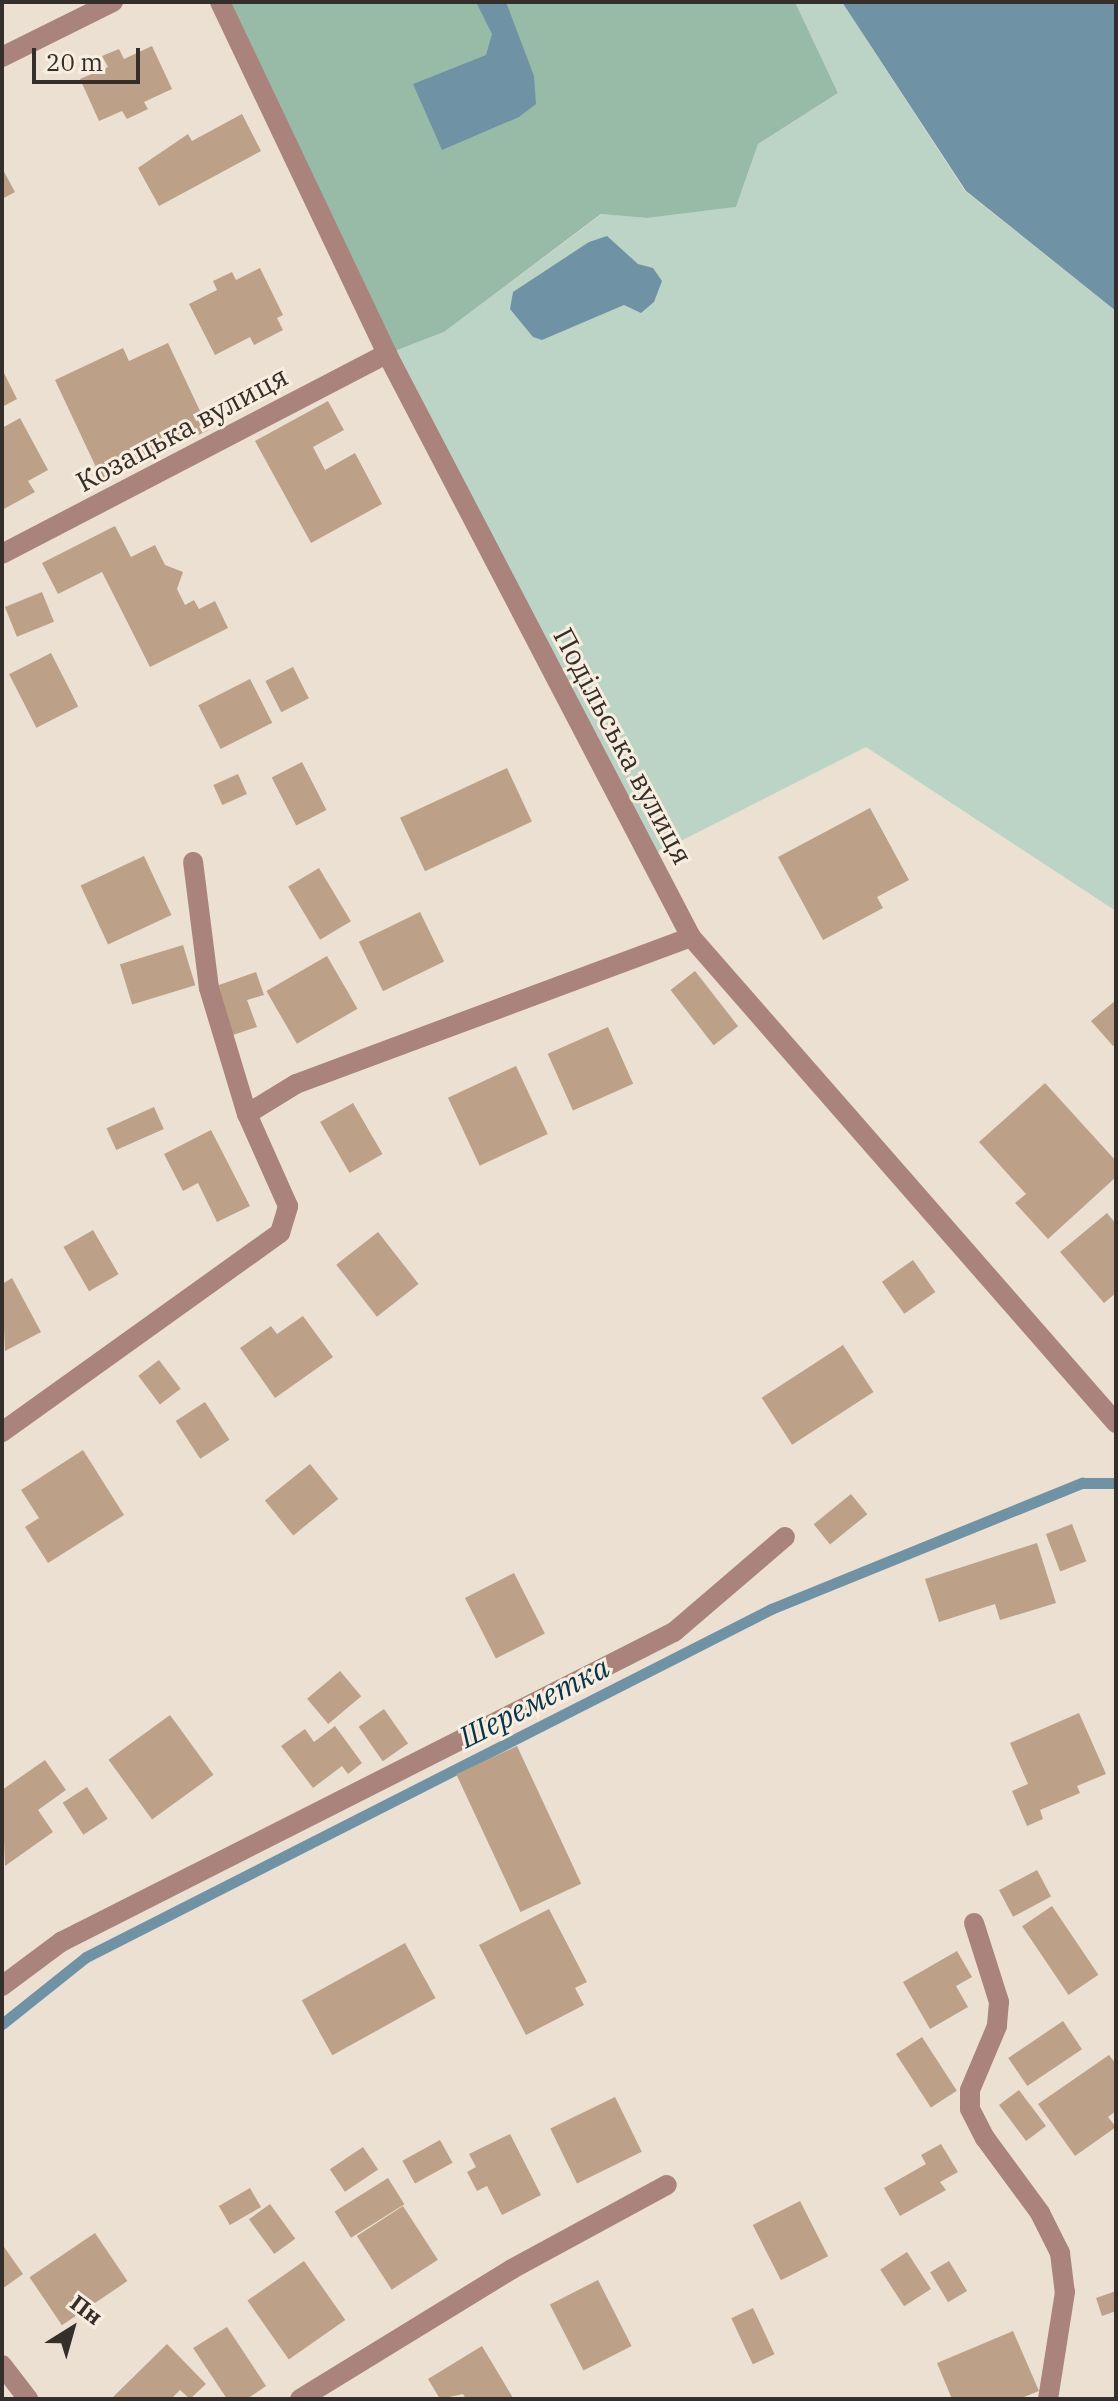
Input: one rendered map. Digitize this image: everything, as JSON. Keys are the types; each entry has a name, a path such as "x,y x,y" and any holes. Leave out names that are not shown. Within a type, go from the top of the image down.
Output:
{"street":[{"path":"2,57 113,2"},
{"name":"Подільська вулиця","path":"220,2 387,354 691,937 1116,1423"},
{"name":"Козацька вулиця","path":"2,554 387,354"},
{"path":"2,1432 280,1233 288,1206 247,1114 209,988 193,862"},
{"path":"247,1114 296,1084 691,937"},
{"path":"2,1986 61,1942 674,1632 785,1537"},
{"path":"974,1923 999,2002 997,2026 970,2090 970,2109 985,2138 1040,2213 1060,2253 1065,2292 1048,2399"},
{"path":"300,2399 512,2269 667,2185"},
{"path":"2,2365 28,2399"}],"green space":[{"path":"220,2 795,2 838,93 758,144 736,207 647,218 601,214 444,332 387,354"},
{"path":"795,2 842,2 965,191 1116,311 1116,911 866,747 649,857 387,354 444,332 602,214 647,218 736,207 758,144 838,93"}],"water":[{"path":"476,2 506,2 534,76 536,104 519,117 442,150 413,84 486,55 492,34"},
{"path":"842,2 1116,2 1116,311 966,191"},
{"path":"607,236 638,264 653,268 662,281 654,302 641,313 624,305 542,340 533,337 510,309 513,292 589,242"}],"building":[{"path":"152,46 172,89 144,102 148,109 127,119 122,111 99,121 80,79 108,67 102,56 119,49 124,59"},
{"path":"242,114 261,151 159,206 138,168 188,134 192,141"},
{"path":"2,168 15,192 2,199"},
{"path":"260,268 283,315 277,318 283,330 254,345 250,337 215,355 189,304 217,290 213,281 232,272 236,280"},
{"path":"168,343 209,430 102,480 55,380 123,348 129,361"},
{"path":"2,369 17,399 2,407"},
{"path":"328,401 344,430 313,447 325,470 355,453 382,504 311,543 255,441"},
{"path":"20,418 48,470 28,481 35,492 2,510 2,428"},
{"path":"115,526 131,557 155,545 165,565 183,572 177,589 185,605 194,600 199,609 215,601 228,628 150,667 102,572 58,594 42,563"},
{"path":"42,592 54,622 17,637 5,607"},
{"path":"51,653 78,706 36,728 9,674"},
{"path":"293,667 309,698 281,712 265,681"},
{"path":"250,679 272,723 221,749 198,705"},
{"path":"302,762 327,810 296,826 272,777"},
{"path":"507,768 532,821 425,871 400,818"},
{"path":"238,774 247,794 222,805 213,785"},
{"path":"870,808 909,880 877,897 883,908 823,940 778,857"},
{"path":"144,856 171,915 108,944 81,886"},
{"path":"319,868 351,921 320,940 288,887"},
{"path":"420,912 444,961 383,991 359,942"},
{"path":"183,945 195,985 132,1004 120,964"},
{"path":"327,956 358,1009 297,1044 266,991"},
{"path":"695,971 738,1026 714,1045 671,990"},
{"path":"256,972 264,995 247,1000 257,1027 233,1035 216,986"},
{"path":"1116,1000 1116,1044 1113,1046 1091,1021"},
{"path":"608,1027 633,1084 573,1110 548,1054"},
{"path":"516,1066 548,1134 480,1166 448,1098"},
{"path":"1045,1083 1116,1161 1116,1177 1048,1239 1015,1203 1026,1194 979,1142"},
{"path":"353,1103 382,1154 350,1173 320,1122"},
{"path":"154,1107 164,1129 116,1150 106,1128"},
{"path":"211,1130 250,1206 217,1222 198,1183 183,1191 164,1154"},
{"path":"1107,1213 1116,1224 1116,1293 1104,1303 1060,1252"},
{"path":"93,1230 118,1274 89,1291 64,1247"},
{"path":"378,1232 419,1284 377,1317 336,1265"},
{"path":"913,1260 935,1292 904,1314 882,1282"},
{"path":"12,1278 41,1332 5,1351 2,1284"},
{"path":"303,1316 333,1357 275,1398 240,1348 271,1326 277,1334"},
{"path":"843,1345 873,1392 792,1445 762,1398"},
{"path":"159,1360 181,1389 160,1404 138,1376"},
{"path":"205,1402 230,1440 200,1459 176,1421"},
{"path":"83,1450 124,1515 48,1563 25,1527 39,1518 21,1490"},
{"path":"310,1464 338,1499 293,1535 265,1501"},
{"path":"851,1494 867,1514 830,1544 814,1524"},
{"path":"1072,1524 1086,1561 1060,1571 1046,1534"},
{"path":"1037,1543 1056,1603 1000,1620 995,1604 939,1622 925,1579"},
{"path":"514,1573 545,1634 496,1659 465,1598"},
{"path":"340,1671 361,1696 328,1724 307,1699"},
{"path":"384,1709 408,1743 383,1761 359,1727"},
{"path":"1079,1713 1106,1774 1077,1786 1080,1793 1040,1810 1043,1819 1027,1826 1012,1791 1028,1784 1010,1743"},
{"path":"170,1715 213,1775 152,1820 109,1760"},
{"path":"335,1726 362,1763 348,1774 342,1766 313,1788 281,1746 305,1729 314,1742"},
{"path":"517,1746 581,1884 521,1912 456,1774"},
{"path":"45,1760 66,1790 38,1810 53,1832 5,1866 2,1790"},
{"path":"87,1787 108,1819 83,1835 63,1803"},
{"path":"1037,1870 1051,1896 1013,1917 999,1890"},
{"path":"1052,1906 1098,1975 1069,1995 1022,1926"},
{"path":"549,1909 587,1982 575,1988 584,2005 526,2035 479,1945"},
{"path":"405,1943 436,1998 332,2055 302,2000"},
{"path":"957,1951 972,1977 956,1986 968,2007 930,2029 903,1982"},
{"path":"1063,2021 1082,2049 1027,2086 1008,2058"},
{"path":"922,2037 957,2091 931,2108 896,2054"},
{"path":"1109,2055 1116,2064 1116,2111 1108,2117 1116,2127 1075,2156 1038,2104"},
{"path":"1019,2090 1046,2126 1026,2141 999,2105"},
{"path":"615,2097 642,2152 577,2183 550,2129"},
{"path":"510,2134 541,2195 502,2215 487,2186 477,2191 467,2172 476,2167 469,2154"},
{"path":"440,2140 453,2163 415,2184 402,2161"},
{"path":"941,2144 958,2172 940,2182 946,2190 900,2216 884,2188 926,2164 921,2155"},
{"path":"363,2147 378,2169 345,2192 330,2169"},
{"path":"388,2178 404,2204 351,2238 335,2211"},
{"path":"250,2188 261,2207 230,2225 219,2206"},
{"path":"800,2201 828,2256 781,2280 753,2225"},
{"path":"270,2204 295,2239 274,2254 249,2219"},
{"path":"403,2206 438,2260 392,2290 357,2236"},
{"path":"95,2233 127,2281 62,2325 30,2277"},
{"path":"2,2244 23,2274 2,2289"},
{"path":"907,2252 931,2289 904,2306 880,2269"},
{"path":"304,2261 345,2320 289,2360 247,2301"},
{"path":"949,2261 967,2291 948,2302 930,2272"},
{"path":"598,2280 632,2346 583,2370 550,2305"},
{"path":"1116,2291 1116,2311 1102,2316 1096,2298"},
{"path":"753,2308 775,2354 753,2364 731,2318"},
{"path":"227,2327 266,2386 247,2399 227,2399 193,2348"},
{"path":"1013,2331 1039,2391 1019,2399 952,2399 937,2363"},
{"path":"167,2344 206,2384 190,2399 180,2390 171,2399 111,2399"},
{"path":"482,2346 513,2398 466,2399 463,2394 440,2399 428,2379"}],"waterway":[{"name":"Шереметка","path":"2,2024 86,1957 771,1609 1082,1483 1116,1483"}]}
